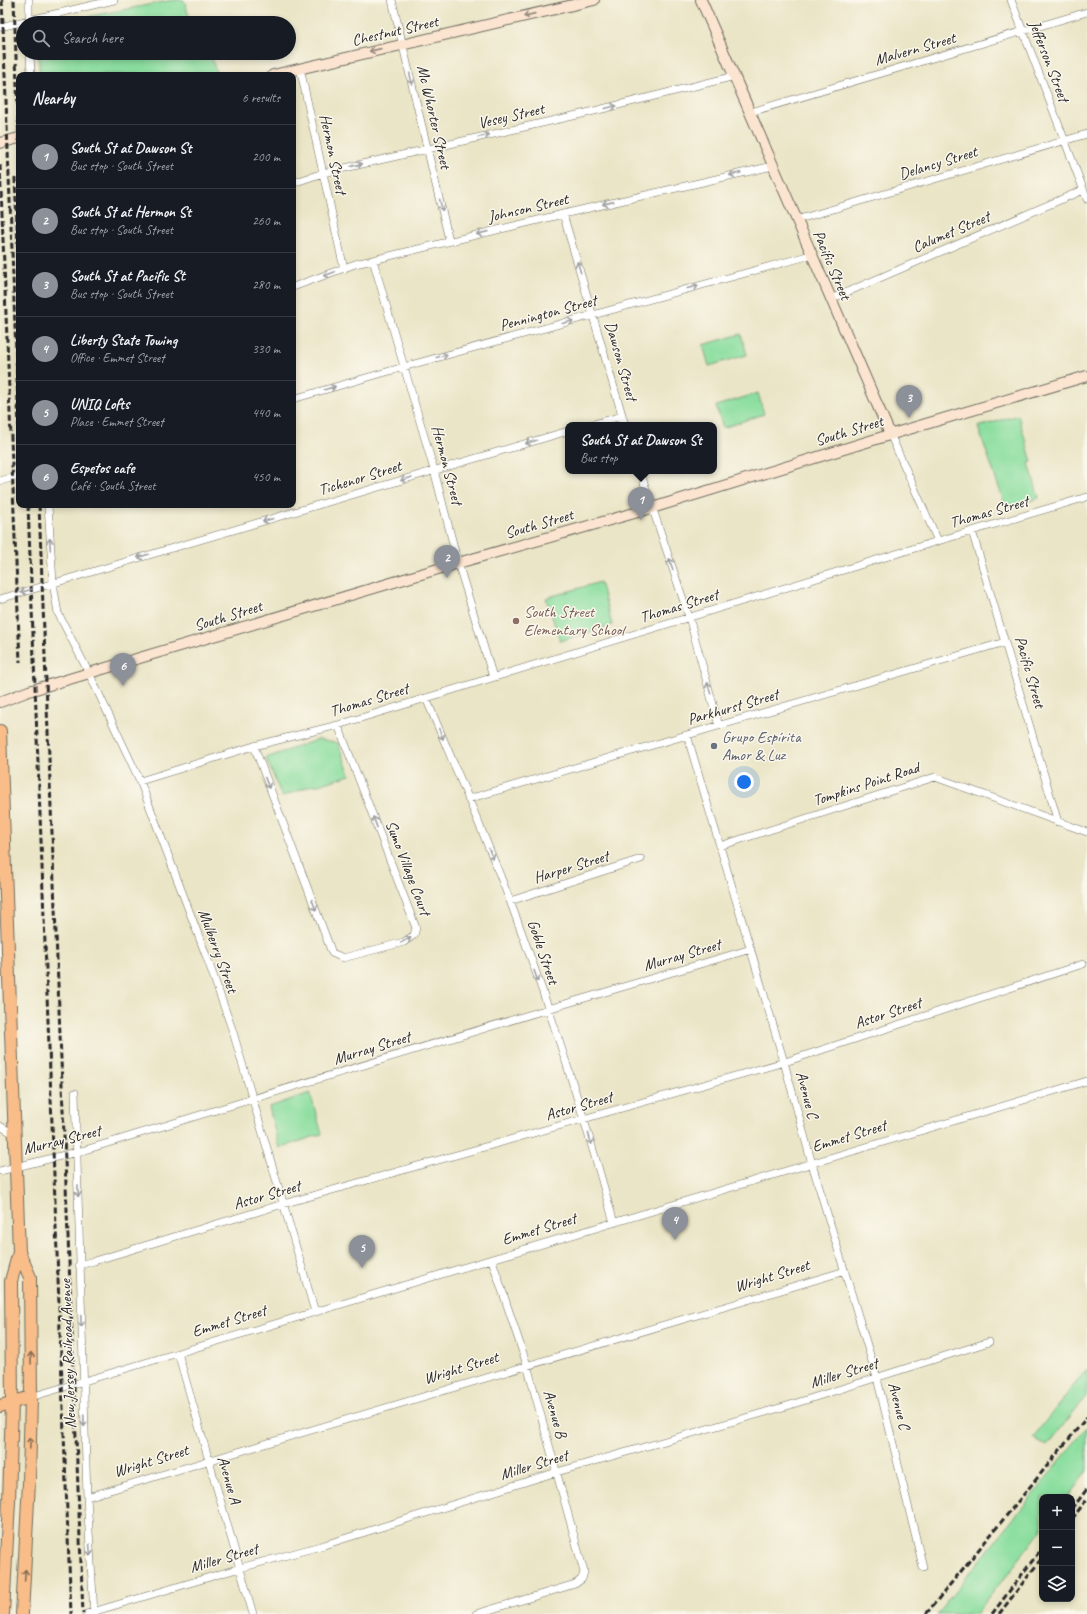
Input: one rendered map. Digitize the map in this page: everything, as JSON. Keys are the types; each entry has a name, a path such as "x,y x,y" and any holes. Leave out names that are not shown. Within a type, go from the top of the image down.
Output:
{"main road":[{"name":"Chestnut Street","path":"284,72 594,0"},
{"name":"Pacific Street","path":"701,0 890,434"},
{"path":"0,143 16,139"},
{"name":"South Street","path":"0,702 89,673 458,563 652,508 890,434 1087,376"},
{"path":"0,731 4,942 19,1252 10,1281 12,1403 3,1614"},
{"path":"19,1252 30,1277 31,1397 29,1482 22,1614"},
{"name":"Emmet Street","path":"0,1406 31,1397"},
{"path":"0,1514 9,1501"}],"street":[{"path":"28,0 29,16"},
{"path":"49,16 114,0"},
{"name":"Mc Whorter Street","path":"392,0 449,240"},
{"name":"Jefferson Street","path":"1011,0 1087,199"},
{"name":"Malvern Street","path":"750,112 1087,12"},
{"path":"0,27 16,24"},
{"path":"30,60 31,72"},
{"name":"Hermon Street","path":"300,68 344,269"},
{"name":"Vesey Street","path":"296,182 322,173 586,113 735,76"},
{"name":"Delancy Street","path":"796,220 1087,134"},
{"name":"Johnson Street","path":"296,286 373,260 449,240 773,166"},
{"name":"Calumet Street","path":"831,299 1083,190"},
{"name":"Dawson Street","path":"563,214 624,422"},
{"name":"Pennington Street","path":"296,398 405,366 811,255"},
{"name":"Hermon Street","path":"373,260 405,366 458,563 493,677"},
{"path":"601,422 622,416"},
{"name":"Tichenor Street","path":"0,599 565,432"},
{"name":"Pacific Street","path":"890,434 938,541"},
{"path":"641,474 689,617 719,726"},
{"path":"0,481 16,477"},
{"name":"Thomas Street","path":"140,781 254,746 338,725 938,541 1087,498"},
{"path":"48,508 52,583"},
{"name":"Pacific Street","path":"972,531 1058,822"},
{"name":"Mulberry Street","path":"52,583 58,613 89,673 140,781 233,1032 315,1312"},
{"name":"Parkhurst Street","path":"468,799 1005,642"},
{"name":"Goble Street","path":"426,698 510,901 548,1009 584,1119 614,1223"},
{"name":"Sumo Village Court","path":"254,746 332,953 343,958 404,942 414,935 416,928 338,725"},
{"name":"Avenue C","path":"687,735 784,1062 812,1164 877,1378 899,1462 923,1567"},
{"name":"Tompkins Point Road","path":"720,846 935,777 1087,832"},
{"name":"Harper Street","path":"510,901 640,859"},
{"name":"Murray Street","path":"0,1171 77,1152 751,949"},
{"name":"Astor Street","path":"79,1265 284,1204 784,1062 1083,964"},
{"name":"Emmet Street","path":"31,1397 1087,1081"},
{"name":"New Jersey Railroad Avenue","path":"75,1093 87,1497 94,1613"},
{"path":"0,1126 14,1134"},
{"name":"Avenue B","path":"476,1614 575,1584 583,1577 584,1567 527,1365 492,1260"},
{"name":"Wright Street","path":"87,1497 845,1271"},
{"name":"Miller Street","path":"86,1614 94,1613 240,1568 324,1545 557,1472 877,1378 989,1342"},
{"name":"Avenue A","path":"178,1353 253,1614"}],"green space":[{"path":"173,0 184,0 189,16 92,16"},
{"path":"39,60 212,60 216,72 40,72"},
{"path":"741,334 747,355 709,366 703,345"},
{"path":"758,393 764,414 723,428 716,406"},
{"path":"1018,415 1032,462 1029,463 1039,498 1006,508 978,427"},
{"path":"600,582 612,625 560,641 546,598"},
{"path":"319,739 338,743 350,775 319,785 312,785 282,797 266,758"},
{"path":"310,1093 322,1134 279,1148 269,1107"},
{"path":"1087,1369 1087,1395 1047,1446 1033,1437"},
{"path":"1087,1427 1087,1471 1070,1494 1039,1494 1039,1534 976,1614 937,1614"}],"railway":[{"path":"2,0 16,352"},
{"path":"14,0 16,57"},
{"path":"16,60 17,72"},
{"path":"0,165 20,662"},
{"path":"15,178 16,201"},
{"path":"28,508 71,1614"},
{"path":"39,508 83,1614"},
{"path":"926,1614 1087,1417"},
{"path":"1075,1505 1087,1489"},
{"path":"1075,1515 1087,1499"},
{"path":"992,1614 1039,1552"},
{"path":"999,1614 1039,1562"}],"place":[{"name":"South St at Pacific St","path":"909,418"},
{"name":"South St at Dawson St","path":"641,520"},
{"name":"South St at Hermon St","path":"447,578"},
{"name":"South Street Elementary School","path":"516,621"},
{"name":"Espetos cafe","path":"123,686"},
{"name":"Grupo Espírita Amor & Luz","path":"714,746"},
{"name":"Liberty State Towing","path":"675,1240"},
{"name":"UNIQ Lofts","path":"362,1268"}]}
